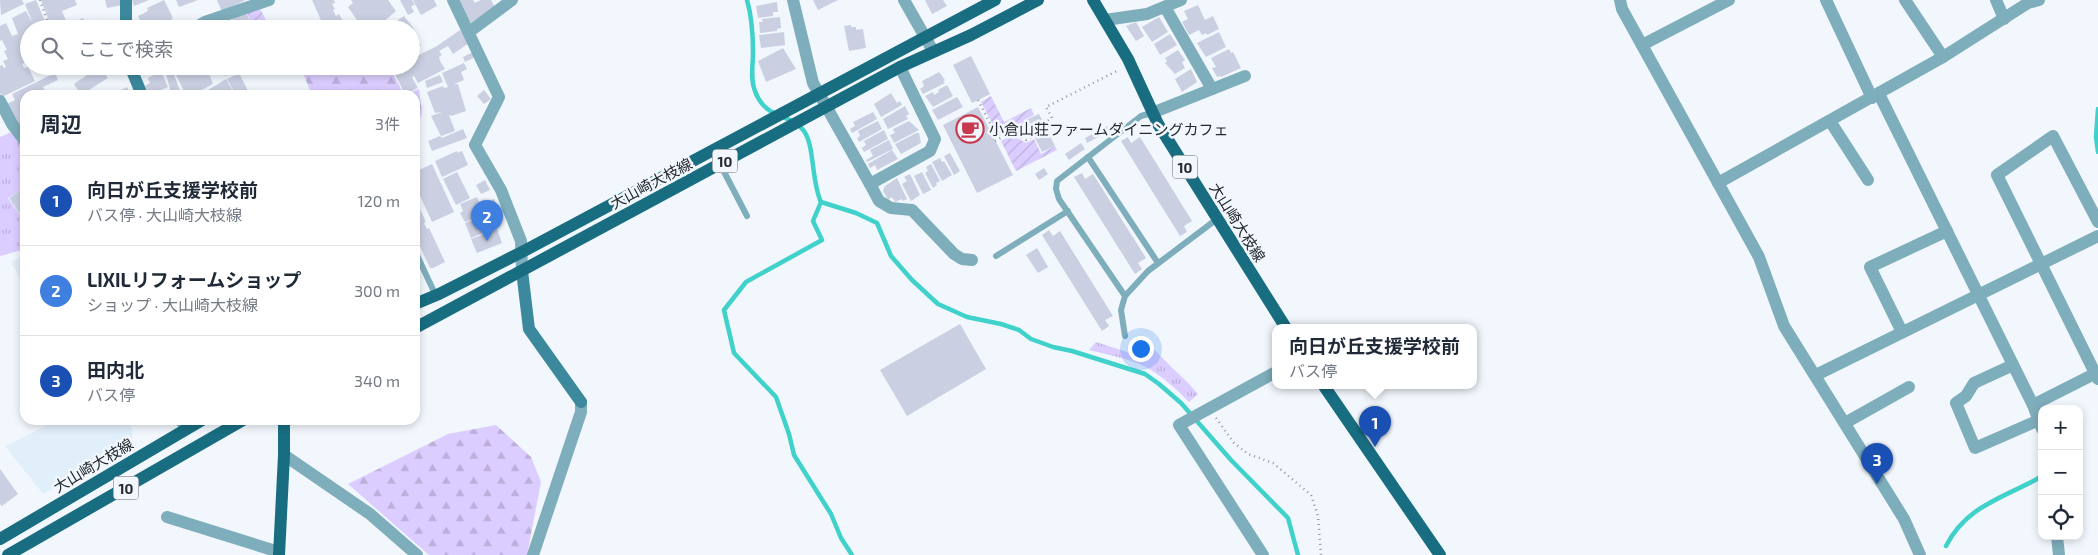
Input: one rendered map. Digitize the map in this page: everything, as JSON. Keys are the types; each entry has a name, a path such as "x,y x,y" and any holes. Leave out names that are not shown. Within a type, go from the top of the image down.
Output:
{"main road":[{"name":"大山崎大枝線","path":"420,302 436,296 522,252 995,0"},
{"name":"大山崎大枝線","path":"420,325 900,67 971,36 1038,0"},
{"name":"大山崎大枝線","path":"1093,0 1128,59 1152,113 1283,324"},
{"path":"1326,389 1440,555"},
{"name":"大山崎大枝線","path":"0,539 183,425"},
{"name":"10","path":"8,555 234,425"},
{"path":"279,554 284,425"}],"street":[{"path":"126,0 126,20"},
{"path":"212,20 269,0"},
{"path":"453,0 499,97 475,145 501,190 521,241 522,271 529,329 581,402 581,412 534,555"},
{"path":"469,32 512,0"},
{"path":"793,0 813,83 880,201 890,208 912,210 954,254 962,259 972,260"},
{"path":"904,0 933,51"},
{"path":"1105,20 1146,14 1181,0"},
{"path":"1620,0 1622,9 1759,256 1784,326 1904,520 1920,555"},
{"path":"1642,45 1729,0"},
{"path":"1826,0 1947,231 2033,405 2038,419"},
{"path":"1905,0 1943,58"},
{"path":"1996,0 2004,19"},
{"path":"1718,183 1943,58 2028,3 2040,0"},
{"path":"1165,7 1212,89"},
{"path":"870,184 930,151 935,139 900,67"},
{"path":"134,75 140,90"},
{"path":"1152,113 1245,76"},
{"path":"0,101 20,134"},
{"path":"1830,121 1868,180"},
{"path":"2033,405 2097,375 1998,175 2053,136 2098,222"},
{"path":"1902,332 1870,267 1947,231"},
{"path":"1816,375 2098,236"},
{"path":"2013,365 1974,383 1966,396 1956,403 1975,448 2038,426"},
{"path":"1263,555 1180,425 1272,374"},
{"path":"1845,422 1909,387"},
{"path":"284,455 370,514 417,555"},
{"path":"167,517 279,554"},
{"path":"2057,540 2059,555"}],"lane":[{"path":"1125,296 1059,199 1056,189 1057,181 1141,116 1152,113"},
{"path":"1088,157 1158,263"},
{"path":"720,164 747,216"},
{"path":"996,256 1068,212"},
{"path":"1125,336 1121,310 1125,296 1138,280 1158,263 1217,218"},
{"path":"420,262 436,296"}],"path":[{"path":"40,0 47,20"},
{"path":"1049,128 1046,122 1052,118 1046,107 1117,71"},
{"path":"978,100 997,140 1012,132 1026,140 1034,136"},
{"path":"1209,409 1234,443 1248,454 1273,463 1311,495 1318,516 1321,555"}],"shaded area":[{"path":"20,258 20,279 11,262"},
{"path":"48,425 130,425 133,432 131,441 43,494 5,446"}],"green space":[{"path":"255,8 261,10 266,20 250,20 246,11"},
{"path":"304,75 394,75 401,90 310,90"},
{"path":"991,96 1004,122 1031,108 1034,115 1024,120 1031,135 1026,137 1012,130 999,136 981,102"},
{"path":"420,97 422,112 420,119"},
{"path":"12,132 20,142 20,190 8,198 20,215 20,250 0,256 0,137"},
{"path":"1012,135 1026,143 1034,139 1041,154 1055,146 1057,150 1016,171 1001,141"},
{"path":"1096,342 1130,353 1149,343 1198,394 1189,402 1158,374 1146,367 1125,359 1089,350"},
{"path":"496,425 531,457 541,482 527,555 429,555 348,484 448,434"}],"building":[{"path":"0,0 22,0 24,4 1,15"},
{"path":"36,0 45,20 32,20 25,4"},
{"path":"41,0 75,0 77,5 62,11 66,20 49,20"},
{"path":"105,0 122,0 123,5 107,8"},
{"path":"132,0 149,0 134,6"},
{"path":"164,0 173,18 172,20 140,20 138,16 148,11 147,8"},
{"path":"176,0 198,0 179,7"},
{"path":"217,0 246,0 222,12"},
{"path":"312,0 334,0 335,3 332,4 335,9 333,10 336,16 339,14 342,20 321,20"},
{"path":"351,0 388,0 396,11 386,20 357,20 348,7 353,3"},
{"path":"400,0 412,0 415,5 411,6 414,12 408,15"},
{"path":"413,0 434,0 437,6 421,15"},
{"path":"456,0 473,0 475,3 481,0 491,0 495,7 471,23"},
{"path":"813,0 838,0 818,10"},
{"path":"925,0 943,0 947,6 932,14"},
{"path":"777,2 778,12 773,12 773,16 758,18 756,6"},
{"path":"1198,5 1205,20 1213,16 1219,29 1207,35 1206,33 1202,35 1199,30 1189,35 1182,22 1188,19 1184,11"},
{"path":"26,11 31,20 20,20 20,75 32,75 35,81 2,97 0,93 0,66 6,67 3,61 8,59 4,51 7,50 2,40 0,41 0,26 6,23 12,36 18,34 12,18"},
{"path":"246,12 249,20 233,20 232,18"},
{"path":"404,16 407,20 398,20"},
{"path":"780,17 781,28 777,29 777,31 760,33 759,22 763,22 762,19"},
{"path":"1159,17 1168,32 1152,42 1142,27"},
{"path":"1136,22 1144,36 1136,41 1126,26"},
{"path":"851,25 851,27 856,27 856,30 863,29 866,48 849,51 844,26"},
{"path":"460,30 469,43 453,54 448,46 439,51 442,55 439,57 440,61 445,69 418,83 414,76 412,77 418,88 403,90 396,75 420,75 420,54 437,46"},
{"path":"784,32 785,45 761,48 759,35"},
{"path":"1219,32 1226,47 1206,57 1197,43"},
{"path":"1170,34 1177,45 1160,55 1154,44"},
{"path":"783,48 796,69 766,82 758,61"},
{"path":"1229,49 1231,53 1233,52 1241,68 1217,77 1212,68 1216,67 1211,58"},
{"path":"1178,50 1185,60 1182,62 1185,68 1175,74 1165,63 1167,61 1165,58"},
{"path":"473,52 475,57 465,62 463,57"},
{"path":"971,56 990,94 972,103 953,65"},
{"path":"464,63 467,69 461,72 464,80 454,84 458,84 466,111 449,115 455,131 441,136 431,116 442,112 435,113 427,92 443,86 444,88 448,87 442,73"},
{"path":"1191,69 1197,82 1182,92 1175,79"},
{"path":"939,72 945,83 923,94 920,89 924,86 922,81"},
{"path":"51,75 56,75 58,80 43,87 44,90 20,90"},
{"path":"87,75 106,75 108,78 89,90 78,90 74,84"},
{"path":"154,75 163,75 168,87 161,90 147,90 145,86 150,83 148,78"},
{"path":"166,75 174,75 180,90 170,90"},
{"path":"176,75 210,75 213,84 202,90 184,90"},
{"path":"240,75 248,90 233,90 227,79"},
{"path":"440,75 443,82 427,88 425,81"},
{"path":"226,79 232,89 230,90 208,90"},
{"path":"947,85 953,96 933,107 925,96 933,92 934,95 939,92 938,90"},
{"path":"20,90 20,128 5,105 15,100 12,94"},
{"path":"484,90 491,99 484,104 477,96"},
{"path":"891,93 897,103 900,101 902,105 881,117 874,104"},
{"path":"957,97 963,107 938,120 932,110"},
{"path":"905,106 909,114 906,116 908,119 888,129 883,119"},
{"path":"978,107 1013,175 977,193 943,125"},
{"path":"873,112 877,119 852,133 850,129 855,126 853,122"},
{"path":"1039,114 1055,146 1042,152 1026,120"},
{"path":"878,121 882,129 859,142 857,138 860,136 858,131"},
{"path":"909,121 919,130 894,143 890,135 895,133 893,129"},
{"path":"1107,126 1109,131 1087,143 1085,138"},
{"path":"463,129 467,138 432,151 428,141 440,136 442,138"},
{"path":"884,130 888,139 864,152 862,148 866,145 864,141"},
{"path":"919,133 921,143 901,154 895,144"},
{"path":"1128,137 1131,143 1140,137 1192,221 1184,226 1187,232 1180,236 1121,141"},
{"path":"889,140 893,149 867,162 866,160 873,156 870,150"},
{"path":"1081,143 1085,149 1069,160 1065,154"},
{"path":"892,150 898,159 877,170 875,165 870,168 868,164"},
{"path":"457,151 458,153 462,151 468,165 442,177 435,161"},
{"path":"950,153 960,171 954,175 944,156"},
{"path":"940,158 942,162 944,161 952,175 942,181 932,162"},
{"path":"432,164 454,212 432,222 420,196 420,170"},
{"path":"931,164 940,181 933,188 925,173 928,171 926,167"},
{"path":"1044,168 1048,174 1039,180 1035,174"},
{"path":"457,172 470,198 456,205 443,179"},
{"path":"922,172 931,190 923,194 914,176"},
{"path":"1082,173 1085,179 1093,174 1146,258 1138,263 1142,269 1135,274 1074,177"},
{"path":"910,174 920,195 911,201 902,184 907,181 904,177"},
{"path":"897,178 907,199 895,202 892,197 888,200 883,191 885,186"},
{"path":"485,180 490,190 481,194 476,185"},
{"path":"20,190 20,214 9,198"},
{"path":"477,197 484,214 465,222 460,213 463,211 460,204"},
{"path":"494,199 498,207 492,210 488,202"},
{"path":"499,208 501,212 493,216 491,212"},
{"path":"420,209 426,222 424,223 427,229 429,228 445,262 430,268 420,247"},
{"path":"488,214 489,218 493,216 498,227 471,238 465,223"},
{"path":"497,229 502,243 477,253 471,239"},
{"path":"1049,230 1053,236 1060,231 1113,316 1105,320 1109,326 1102,331 1042,235"},
{"path":"1037,248 1048,267 1038,273 1026,255"},
{"path":"960,324 986,369 907,416 880,370"},
{"path":"0,469 18,494 2,506 0,504"}],"waterway":[{"path":"747,0 752,26 753,86 759,100 765,107 771,112 799,125 804,131 810,146 821,202 856,213 877,223 891,256 912,280 938,304 967,317 1019,330 1031,339 1053,347 1072,351 1145,374 1159,384 1181,403 1231,460 1288,518 1298,555"},
{"path":"2098,109 2096,137 2098,152"},
{"path":"821,202 813,221 822,240 746,282 724,310 734,353 776,397 794,455 831,514 841,538 852,555"},
{"path":"1946,546 1963,522 1974,513 1985,505 2038,478"}],"place":[{"name":"小倉山荘ファームダイニングカフェ","path":"970,129"},
{"name":"LIXILリフォームショップ","path":"487,241"},
{"name":"向日が丘支援学校前","path":"1375,447"},
{"name":"田内北","path":"1877,484"}]}
